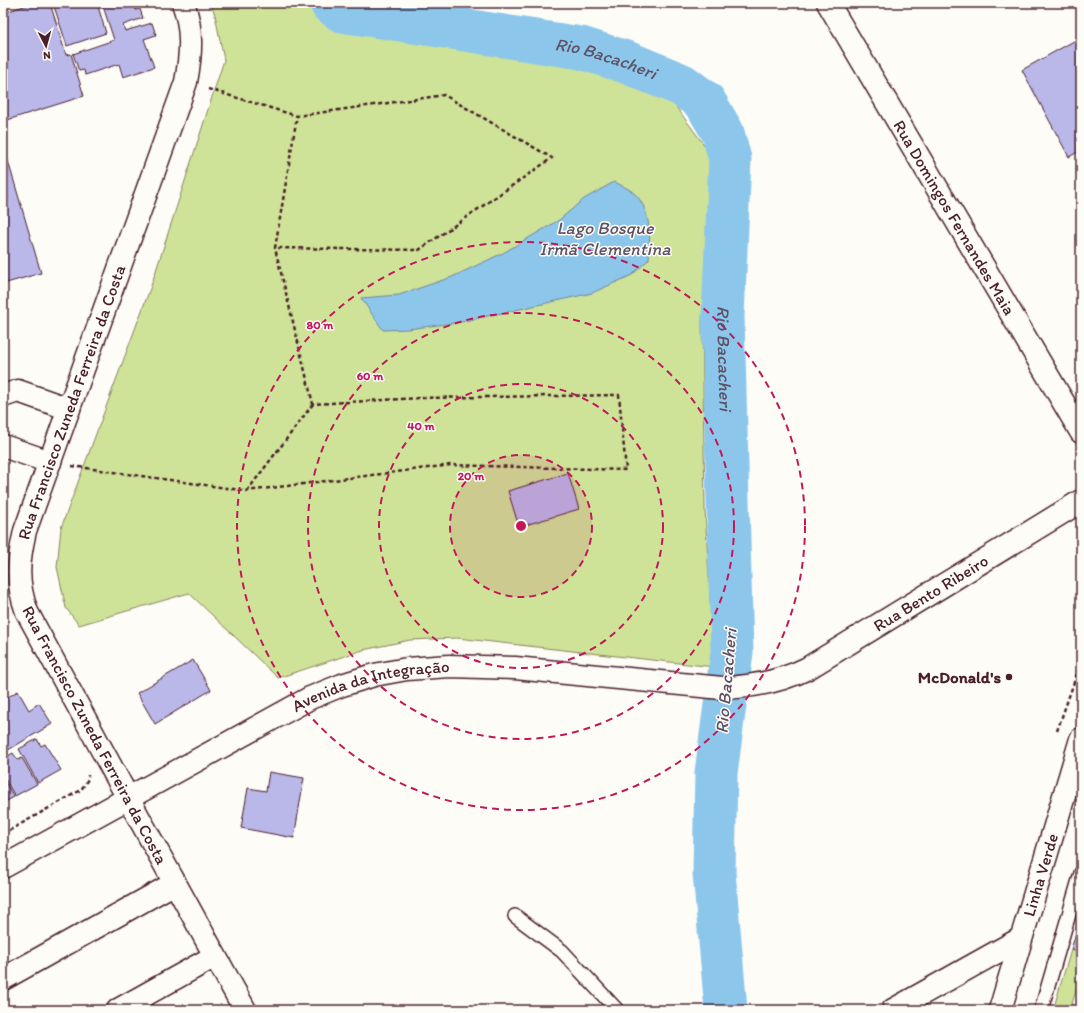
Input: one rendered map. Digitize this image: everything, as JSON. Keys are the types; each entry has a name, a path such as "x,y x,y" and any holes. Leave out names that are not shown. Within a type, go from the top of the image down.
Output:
{"main road":[{"name":"Rua Domingos Fernandes Maia","path":"828,3 1081,432"},
{"name":"Rua Francisco Zuneda Ferreira da Costa","path":"185,8 191,36 190,59 186,82 25,531 20,553 18,574 20,594 27,612 245,1010"},
{"path":"3,396 18,391 69,408"},
{"path":"3,446 50,462"},
{"name":"Rua Bento Ribeiro","path":"778,681 808,668 1081,501"},
{"name":"Avenida da Integração","path":"3,867 310,698 342,685 381,674 407,669 483,666 704,687 741,687 778,681"},
{"name":"Linha Verde","path":"1000,1010 1081,739"},
{"path":"3,979 175,883"},
{"path":"893,1010 1020,939"},
{"path":"118,1010 215,956"}],"lane":[{"path":"1041,1010 1081,873"},
{"path":"515,916 562,951 617,1010"}],"path":[{"path":"186,82 297,116 444,95 552,158 419,250 275,248"},
{"path":"297,116 275,248 313,404"},
{"path":"50,462 247,491 451,465 626,470 619,395 419,398 313,404 247,491"},
{"path":"3,834 81,790 88,779 88,773"}],"green space":[{"path":"211,3 325,3 342,14 567,61 668,96 711,154 702,323 705,509 714,667 457,638 410,640 363,650 278,678 189,593 79,625 66,608 57,567 61,528 151,286 224,60 215,15"},
{"path":"1071,950 1081,952 1081,974 1070,1010 1053,1010"}],"water":[{"name":"Lago Bosque Irmã Clementina","path":"614,182 630,190 637,196 646,213 648,222 650,241 649,259 632,275 592,293 461,322 408,329 383,330 361,298 399,295 452,277 503,253 559,220 584,199"}],"building":[{"path":"33,3 50,3 66,55 71,54 84,96 4,121 3,13"},
{"path":"53,3 97,3 106,33 67,46"},
{"path":"102,3 133,3 136,10 140,9 143,18 123,25 125,31 152,23 156,35 144,39 154,67 123,77 119,64 85,75 84,70 79,71 73,54 114,40"},
{"path":"1081,37 1081,150 1069,157 1022,70"},
{"path":"3,144 41,273 3,284"},
{"path":"568,473 579,509 519,527 508,491"},
{"path":"193,660 211,690 155,724 137,693"},
{"path":"18,691 29,710 39,703 52,724 3,753 3,700"},
{"path":"37,739 41,746 45,744 61,770 38,783 19,749"},
{"path":"13,753 18,760 22,758 37,784 15,796 3,776 3,759"},
{"path":"269,772 304,778 294,838 241,828 248,788 266,791"},
{"path":"3,779 14,797 3,803"},
{"path":"1081,915 1081,952 1071,950"}],"waterway":[{"name":"Rio Bacacheri","path":"331,3 342,11 581,48 626,62 682,85 705,102 723,133 730,159 723,316 732,652 716,773 714,872 726,1010"}],"place":[{"name":"McDonald's","path":"1009,677"}]}
